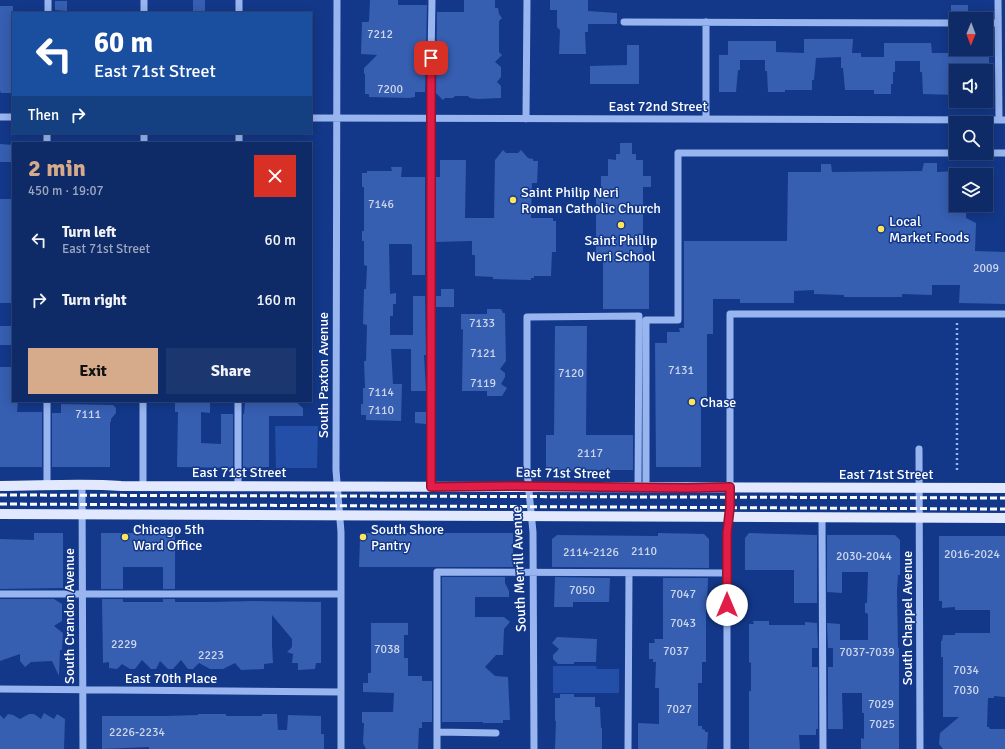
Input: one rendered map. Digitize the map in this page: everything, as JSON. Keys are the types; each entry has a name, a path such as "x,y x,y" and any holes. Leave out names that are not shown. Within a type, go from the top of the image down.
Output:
{"main road":[{"name":"East 71st Street","path":"0,486 82,484 143,486 1005,488"},
{"path":"0,514 1005,518"}],"street":[{"path":"48,0 48,12"},
{"path":"144,0 144,12"},
{"path":"239,0 239,12"},
{"name":"South Paxton Avenue","path":"337,0 337,486 341,532 341,749"},
{"path":"431,487 430,118 432,0"},
{"path":"526,119 527,0"},
{"path":"998,0 1002,120"},
{"path":"624,22 949,23"},
{"path":"706,22 706,119"},
{"path":"993,23 998,23"},
{"path":"0,117 12,117"},
{"name":"East 72nd Street","path":"312,118 1002,120"},
{"path":"642,488 646,320 678,320 678,153 1005,154"},
{"path":"727,749 727,573 730,487 730,314 1005,314"},
{"name":"South Merrill Avenue","path":"534,749 534,573 532,516 527,465 527,317 639,316 642,488"},
{"path":"47,402 47,486"},
{"path":"143,402 143,486"},
{"path":"238,402 238,486"},
{"name":"South Chappel Avenue","path":"919,449 920,749"},
{"name":"South Crandon Avenue","path":"82,484 82,749"},
{"path":"822,517 823,749"},
{"path":"437,749 437,572 629,574 727,573"},
{"path":"628,749 629,574"},
{"path":"0,594 341,594"},
{"name":"East 70th Place","path":"0,689 341,692"},
{"path":"437,732 496,733"}],"path":[{"path":"957,322 957,473"}],"shaded area":[{"path":"275,426 318,426 317,468 276,468"},
{"path":"553,666 596,666 597,669 619,669 619,693 553,693"}],"building":[{"path":"193,0 205,0 205,12 193,12"},
{"path":"370,0 398,0 398,5 427,5 425,92 415,92 415,97 409,98 369,97 369,94 365,94 364,68 377,55 361,54 362,22 369,21"},
{"path":"464,0 495,0 495,8 498,8 499,14 502,18 499,21 499,52 502,55 495,62 501,67 501,77 497,82 501,86 501,98 478,99 470,98 468,96 455,96 453,98 445,98 443,100 436,93 437,12 464,12"},
{"path":"550,0 588,0 588,11 617,13 617,24 588,24 588,32 585,32 586,54 559,54 560,30 557,27 557,10 550,10"},
{"path":"55,1 67,1 67,11 55,10"},
{"path":"951,5 968,5 968,12 951,12"},
{"path":"0,6 13,6 12,93 1,93"},
{"path":"804,39 853,39 852,53 861,53 861,57 884,57 884,43 931,43 932,53 949,53 949,56 986,56 989,57 989,64 949,64 949,95 923,94 920,61 895,61 895,72 893,72 891,94 874,94 874,90 845,90 843,68 841,68 841,57 816,58 814,80 812,80 812,90 785,90 785,92 768,92 765,60 740,60 740,70 738,70 736,92 719,92 719,55 728,55 728,41 776,41 776,52 804,53"},
{"path":"627,45 639,45 639,84 590,84 590,66 627,65"},
{"path":"620,143 632,143 632,154 636,154 636,160 643,160 643,176 651,176 651,187 643,187 643,253 649,254 649,309 603,309 603,254 596,254 596,191 601,191 601,176 608,176 608,159 616,160 616,154 620,154"},
{"path":"0,144 12,145 12,162 0,162"},
{"name":"Saint Philip Neri Roman Catholic Church","path":"503,150 506,153 518,153 521,150 528,158 533,159 533,161 538,161 537,183 532,183 531,218 553,218 553,221 556,221 556,252 552,252 551,276 534,276 531,280 493,279 493,277 475,276 475,255 472,255 472,241 435,242 435,177 440,177 440,160 466,160 465,218 494,218 495,160"},
{"path":"924,163 937,163 937,172 949,171 949,212 966,212 966,218 976,223 975,251 1005,252 1005,304 959,303 960,285 932,285 932,295 902,294 902,297 844,297 844,295 814,294 814,290 794,291 794,303 740,303 740,299 713,299 713,334 707,334 707,397 701,397 701,467 656,467 655,343 667,343 667,332 680,332 679,328 684,328 684,241 787,241 788,172 821,172 821,164 831,164 832,172 922,171"},
{"path":"391,167 402,167 401,177 425,177 425,275 412,275 411,244 389,244 390,294 396,293 396,304 393,304 393,316 390,316 390,335 413,335 413,296 425,296 426,355 424,355 426,391 411,391 411,349 391,349 393,384 402,384 401,421 366,420 366,415 361,415 363,388 365,388 364,361 366,361 367,325 363,324 364,289 366,289 367,266 364,265 364,241 362,241 362,231 364,231 364,187 362,187 362,173 367,173 367,171 392,171"},
{"path":"0,199 12,199 12,303 0,303"},
{"path":"441,289 454,289 454,307 436,307 435,296 441,296"},
{"path":"487,309 501,309 503,313 505,313 506,361 500,369 505,373 505,377 501,384 507,388 502,396 487,396 487,391 462,391 463,329 461,330 461,314 487,314"},
{"path":"0,326 12,326 12,345 0,345"},
{"path":"555,326 587,326 586,435 633,435 633,470 546,470 546,435 554,435"},
{"path":"0,367 12,367 12,402 18,402 17,412 42,412 42,467 0,467"},
{"path":"175,402 210,402 210,413 201,412 201,443 221,444 221,414 233,414 233,468 177,467 178,412 175,412"},
{"path":"296,402 303,408 303,416 269,416 269,467 243,468 243,414 245,403"},
{"path":"61,404 113,405 116,408 116,413 110,422 110,467 52,467 52,413 61,413"},
{"path":"415,412 426,412 426,424 415,423"},
{"path":"34,533 63,533 63,588 0,589 0,539 34,540"},
{"path":"101,533 175,533 175,589 163,589 163,567 123,567 123,589 101,589"},
{"path":"364,533 513,533 513,567 359,567 360,538"},
{"path":"658,533 704,534 709,539 709,568 552,567 552,539 557,535 658,536"},
{"path":"749,533 817,535 817,603 794,603 794,570 745,570 745,538"},
{"path":"827,535 895,535 900,540 900,575 898,575 897,591 899,648 899,749 861,749 861,738 864,739 862,693 842,693 843,729 828,729 828,667 833,667 833,648 828,648 827,623 840,624 840,640 868,640 868,615 865,613 865,603 867,603 868,572 842,572 842,593 827,592"},
{"path":"939,536 1005,536 1005,697 994,696 994,698 988,698 987,727 990,729 1005,729 1005,749 943,749 939,744 940,733 959,717 943,717 943,657 941,657 941,641 943,635 955,635 955,633 990,633 990,610 955,610 955,607 942,608 942,601 939,601"},
{"path":"442,577 505,577 509,597 475,597 475,617 504,617 510,622 504,629 503,655 496,655 485,667 495,676 508,677 510,720 503,720 503,723 442,722"},
{"path":"555,577 610,578 609,602 573,602 573,607 554,607"},
{"path":"663,578 708,578 706,604 706,662 702,662 702,683 698,683 698,726 702,726 702,729 705,730 705,732 708,732 707,749 638,749 638,723 659,724 659,688 655,688 656,662 653,662 653,659 649,659 649,643 655,643 654,639 663,639"},
{"path":"0,599 54,599 62,604 62,621 54,626 63,633 62,650 60,650 59,676 52,661 31,662 25,667 20,661 20,654 0,661"},
{"path":"102,599 123,599 123,602 163,602 163,599 175,599 175,602 321,602 321,663 316,663 315,669 298,670 298,663 292,663 293,654 287,652 292,647 292,639 272,615 273,663 264,664 264,669 241,670 235,663 223,669 210,669 199,663 193,669 188,669 181,660 173,669 168,669 160,661 156,669 151,669 142,660 135,669 130,669 122,664 117,669 109,668 109,662 103,663"},
{"path":"753,621 769,621 769,625 805,625 805,622 817,623 818,648 812,648 812,667 818,667 818,729 816,729 816,735 799,735 800,749 749,749 749,691 751,691 751,663 749,662 749,624 754,624"},
{"path":"371,623 408,623 408,635 404,635 404,658 408,658 408,676 422,676 422,681 432,681 432,722 422,722 422,728 419,728 418,749 366,749 363,743 364,723 362,723 362,712 393,712 394,693 363,692 363,683 368,683 368,673 371,673"},
{"path":"557,637 597,639 596,662 558,664 553,659 553,655 559,649 552,643"},
{"path":"560,694 574,694 574,697 595,697 595,707 600,707 602,749 555,749 555,698 560,698"},
{"path":"44,713 54,719 57,714 65,719 64,749 0,749 0,715 4,719 8,714 20,719 29,714 34,714 41,719"},
{"path":"198,714 262,716 262,714 277,714 278,730 287,730 288,715 321,716 321,734 324,734 324,749 149,749 149,747 102,749 102,716 165,716"}],"railway":[{"path":"0,495 1005,498"},
{"path":"0,504 1005,509"}],"place":[{"name":"Saint Philip Neri Roman Catholic Church","path":"513,200"},
{"name":"Saint Phillip Neri School","path":"621,225"},
{"name":"Local Market Foods","path":"881,229"},
{"name":"Chase","path":"692,402"},
{"name":"Chicago 5th Ward Office","path":"125,537"},
{"name":"South Shore Pantry","path":"363,537"}],"route":[{"path":"431,58 431,487 730,487 730,507 727,533 727,605"}]}
